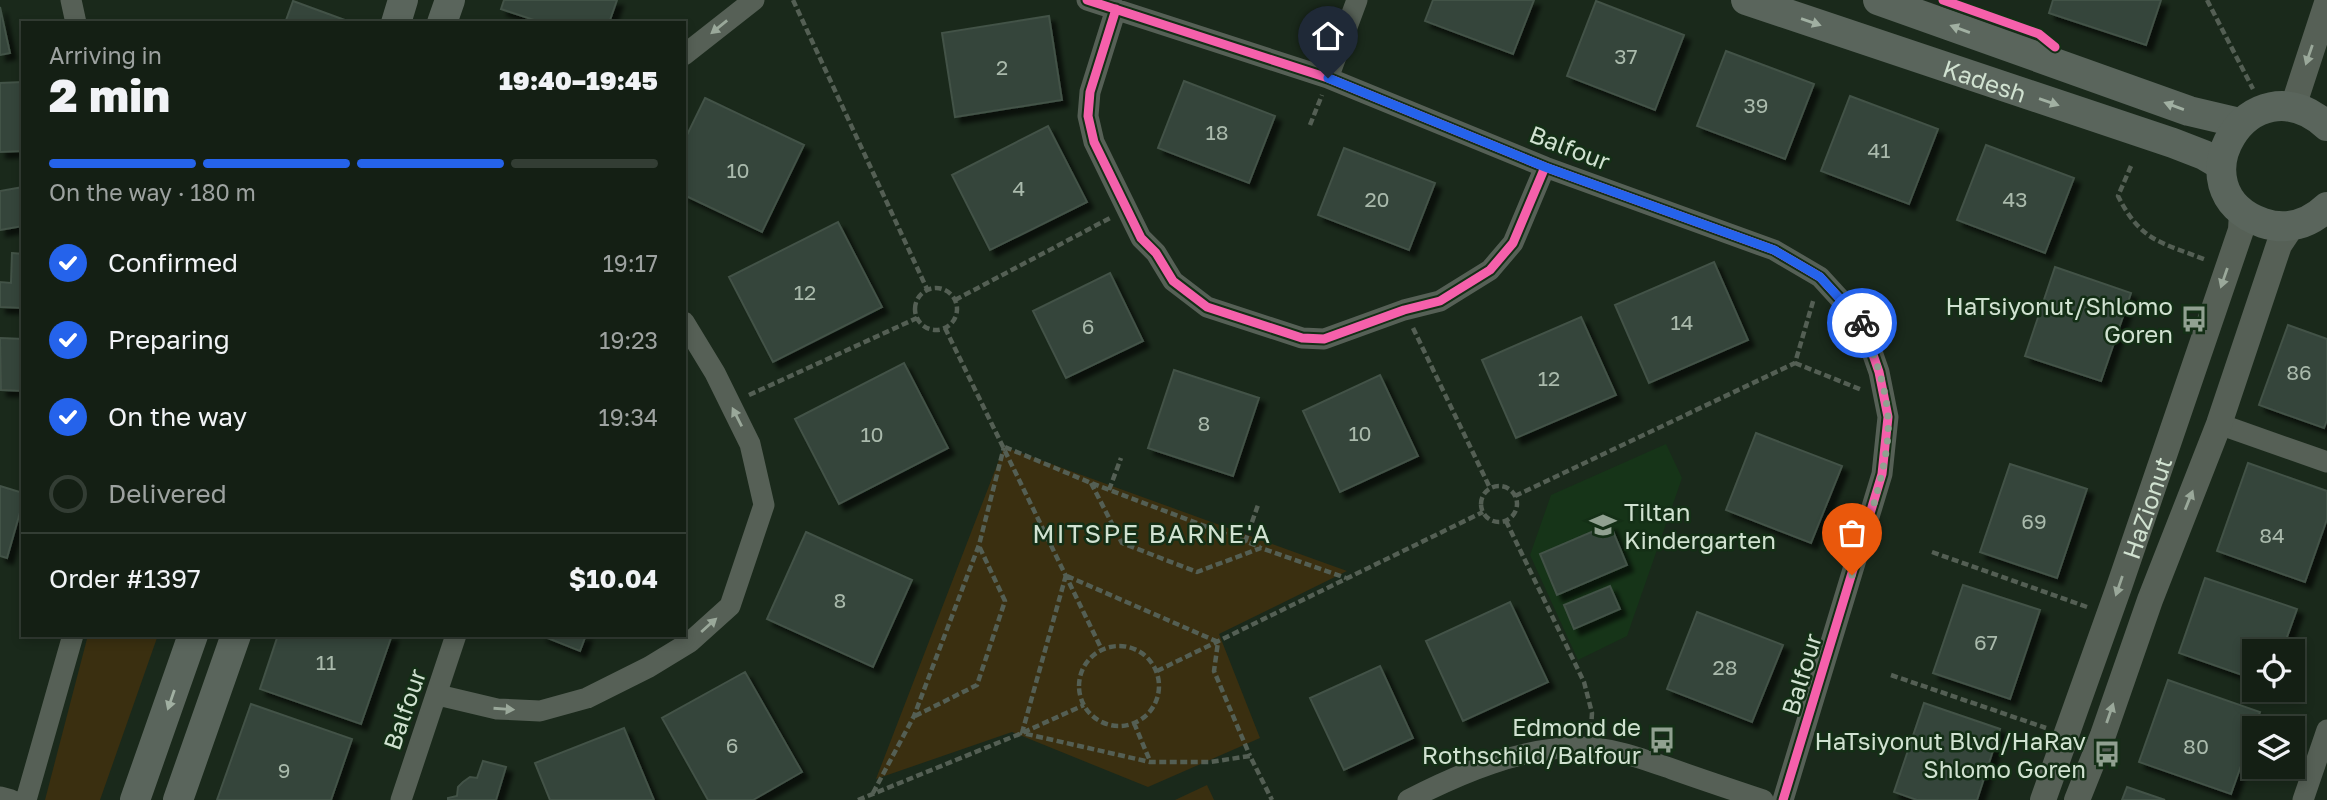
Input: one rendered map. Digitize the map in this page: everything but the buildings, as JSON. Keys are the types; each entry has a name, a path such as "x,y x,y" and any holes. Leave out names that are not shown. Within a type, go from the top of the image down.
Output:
{"main road":[{"path":"397,21 403,0"},
{"path":"443,21 450,0"},
{"name":"Kadesh","path":"1746,0 2173,143 2221,164"},
{"name":"Kadesh","path":"1878,0 2189,111 2242,112"},
{"path":"2327,118 2293,107 2274,106 2256,112 2242,112 2227,143 2221,164 2228,194 2242,212 2270,225 2291,227 2305,223 2327,207"},
{"path":"135,800 192,637"},
{"path":"178,800 235,637"}],"street":[{"path":"71,0 76,21"},
{"path":"686,53 754,0"},
{"name":"Balfour","path":"1087,0 1328,78 1545,167 1774,250 1820,277 1862,323 1879,372 1888,417 1882,474 1783,800"},
{"path":"1328,78 1357,0"},
{"path":"2293,107 2327,3"},
{"path":"1116,9 1090,92 1088,116 1094,142 1141,238 1156,253 1173,282 1207,307 1302,338 1324,338 1404,310 1440,301 1490,270 1513,243 1545,167"},
{"name":"HaZionut","path":"2043,800 2072,723 2241,230 2242,212"},
{"name":"HaZionut","path":"2077,800 2103,735 2150,600 2220,424 2279,245 2291,227"},
{"path":"438,695 497,709 540,711 587,698 649,667 690,642 730,606 764,505 750,444 715,373 686,325"},
{"path":"2220,424 2327,462"},
{"path":"26,800 72,637"},
{"name":"Balfour","path":"401,800 455,637"},
{"path":"2303,800 2327,730"},
{"path":"1408,800 1488,764 1538,751 1588,748 1625,753 1763,800"},
{"path":"0,797 12,800"}],"path":[{"path":"793,0 927,289"},
{"path":"2207,0 2256,96"},
{"path":"2242,112 2256,96 2267,89"},
{"path":"1310,125 1317,106"},
{"path":"2130,166 2118,196 2129,218 2146,236 2206,260"},
{"path":"955,300 1126,210"},
{"path":"1795,363 1820,277"},
{"path":"927,289 943,289 955,300 956,316 953,323 933,330 917,318 916,303 927,289"},
{"path":"1404,310 1490,488"},
{"path":"730,404 917,318"},
{"path":"944,328 1102,650"},
{"path":"1515,496 1795,363 1884,399"},
{"path":"1004,447 1108,490 1346,578"},
{"path":"873,793 914,716 979,545 1004,447"},
{"path":"1108,490 1121,458"},
{"path":"1091,483 1122,543 1198,572 1261,548"},
{"path":"1503,486 1515,496 1517,509 1506,521 1492,521 1483,512 1481,501 1490,488 1503,486"},
{"path":"1245,542 1258,505"},
{"path":"1157,671 1483,512"},
{"path":"1506,521 1584,682 1592,713 1588,748"},
{"path":"914,716 978,685 1005,601 979,545"},
{"path":"1932,552 2087,607"},
{"path":"1066,575 1218,642"},
{"path":"1022,733 1066,575"},
{"path":"1218,642 1214,671 1272,800"},
{"path":"1120,646 1133,648 1144,654 1157,671 1160,687 1158,700 1151,712 1134,723 1113,726 1100,721 1088,712 1084,705 1079,687 1081,673 1087,662 1102,650 1120,646"},
{"path":"1891,675 2047,728"},
{"path":"859,800 1084,705"},
{"path":"1134,723 1150,762"},
{"path":"1022,733 1150,762 1210,762 1250,756"}],"shaded area":[{"name":"Tiltan Kindergarten","path":"1666,444 1682,478 1627,636 1578,660 1530,555 1551,495"},
{"path":"1004,447 1347,571 1219,634 1260,738 1148,787 1012,732 876,779"},
{"path":"87,637 157,637 100,800 45,800"},
{"path":"1207,785 1214,800 1175,800"}],"cycle path":[{"path":"1087,0 1328,78 1545,167 1774,250 1820,277 1862,323 1879,372 1888,417 1882,474 1783,800"},
{"path":"1943,0 2039,34 2055,47"},
{"path":"1116,9 1090,92 1088,116 1094,142 1141,238 1156,253 1173,281 1207,307 1302,338 1324,339 1404,310 1440,301 1490,270 1513,243 1545,167"}],"way so far":[{"path":"1852,575 1882,474 1888,417 1879,372 1862,323"}],"place":[{"name":"HaTsiyonut/Shlomo Goren","path":"2194,319"},
{"name":"Tiltan Kindergarten","path":"1603,525"},
{"name":"Edmond de Rothschild/Balfour","path":"1662,740"},
{"name":"HaTsiyonut Blvd/HaRav Shlomo Goren","path":"2107,754"}],"district":[{"name":"MITSPE BARNE'A","path":"1152,533"}],"route":[{"path":"1328,78 1545,167 1774,250 1820,277 1862,323"}]}
